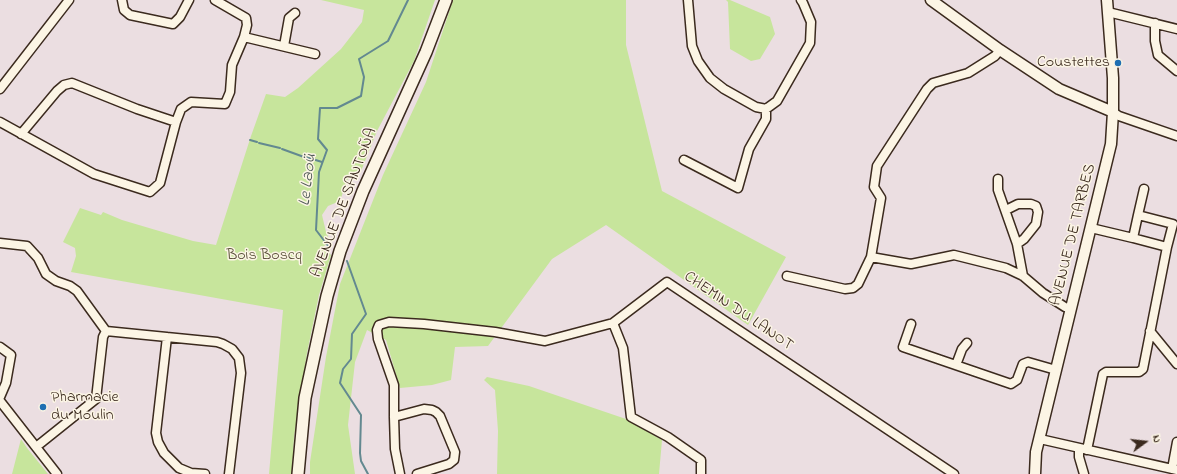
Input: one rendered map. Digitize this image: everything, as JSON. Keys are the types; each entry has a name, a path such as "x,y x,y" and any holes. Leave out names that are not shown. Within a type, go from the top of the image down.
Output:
{"main road":[{"name":"AVENUE DE SANTOÑA","path":"298,474 305,398 327,296 340,251 363,191 426,52 446,0"}],"street":[{"path":"0,89 69,0"},
{"path":"122,0 124,10 130,14 173,24 180,18 190,0"},
{"path":"0,122 94,174 150,192 160,183 176,122 181,109 191,102 225,104 230,92 232,65 244,37 246,18 214,0"},
{"path":"688,0 692,46 698,61 710,78 724,89 756,107 766,109 777,101 810,43 811,22 801,0"},
{"path":"931,0 1000,50 1059,89 1113,112 1177,136"},
{"name":"AVENUE DE TARBES","path":"1035,474 1036,452 1111,144 1113,78 1107,0"},
{"path":"1108,12 1177,29"},
{"path":"284,46 289,18 295,13"},
{"path":"1155,24 1155,41 1158,55 1177,71"},
{"path":"244,37 315,54"},
{"path":"787,276 846,289 853,288 858,284 871,257 881,198 874,187 877,166 927,89 933,83 968,73 996,56 1000,50"},
{"path":"21,134 57,90 64,85 72,83 137,109 176,122"},
{"path":"684,160 738,188 749,149 766,119 766,109"},
{"path":"998,179 998,190 1017,244 1023,276"},
{"path":"1133,238 1144,189"},
{"path":"1006,210 1018,204 1031,204 1036,206 1038,212 1036,224 1024,239 1017,244"},
{"path":"1084,474 1078,457 1083,449 1103,374 1106,372 1139,372 1143,369 1173,224 1138,216"},
{"path":"1091,228 1168,247"},
{"path":"0,243 27,246 38,258 46,274 56,281 70,286 77,292 106,331 217,342 232,350 239,358 241,373 229,474"},
{"path":"871,257 911,264 954,255 1006,268 1023,276 1043,294 1071,309"},
{"name":"CHEMIN DU LANOT","path":"400,474 395,449 394,385 378,339 377,330 379,325 389,322 424,324 495,332 545,340 614,323 667,282 954,474"},
{"path":"614,323 622,348 631,417 668,437 701,460 701,474"},
{"path":"911,324 903,347 1011,384 1017,380 1022,364 1028,362 1056,370"},
{"path":"36,447 96,399 103,337 106,331"},
{"path":"1150,331 1177,364"},
{"path":"166,337 156,433 158,442 164,452 179,468 191,473 204,474"},
{"path":"956,365 962,349 967,343"},
{"path":"0,347 12,355 6,383 0,397"},
{"path":"0,401 57,474"},
{"path":"394,417 424,410 432,410 436,412 440,416 455,452 454,460 449,464 417,474"},
{"path":"1040,439 1174,470 1177,442"}],"green space":[{"name":"Bois Boscq","path":"321,0 435,0 414,61 377,131 361,171 347,180 340,201 328,206 322,215 330,241 323,247 331,255 319,295 307,353 294,437 292,474 269,474 283,310 71,272 76,256 75,248 63,242 80,208 101,215 103,212 122,220 193,241 216,245 266,94 285,97 298,88 341,49 362,22 364,10"},
{"path":"453,0 626,0 626,45 662,191 786,257 748,325 606,225 552,259 488,346 455,347 451,380 432,385 400,388 386,340 367,330 355,362 348,425 355,474 310,474 310,462 326,357 340,284 383,175 426,82"},
{"path":"726,0 730,0 770,17 775,34 760,59 751,61 730,49 728,2"},
{"path":"487,377 529,386 626,419 662,440 659,474 497,474 498,431 495,390 484,380"},
{"path":"21,439 27,448 48,474 12,474"}],"waterway":[{"name":"Le Laoü","path":"329,247 316,230 319,172 327,150 318,139 320,108 337,108 361,96 364,77 359,59 388,41 408,0"},
{"path":"250,140 257,142"},
{"path":"259,143 280,148"},
{"path":"282,149 304,157"},
{"path":"306,157 322,162"},
{"name":"Le Laoü","path":"347,261 366,314 352,334 351,359 343,369 340,383 361,415 360,453 361,461 368,474"}],"place":[{"name":"Coustettes","path":"1118,63"},
{"name":"Pharmacie du Moulin","path":"43,407"}]}
